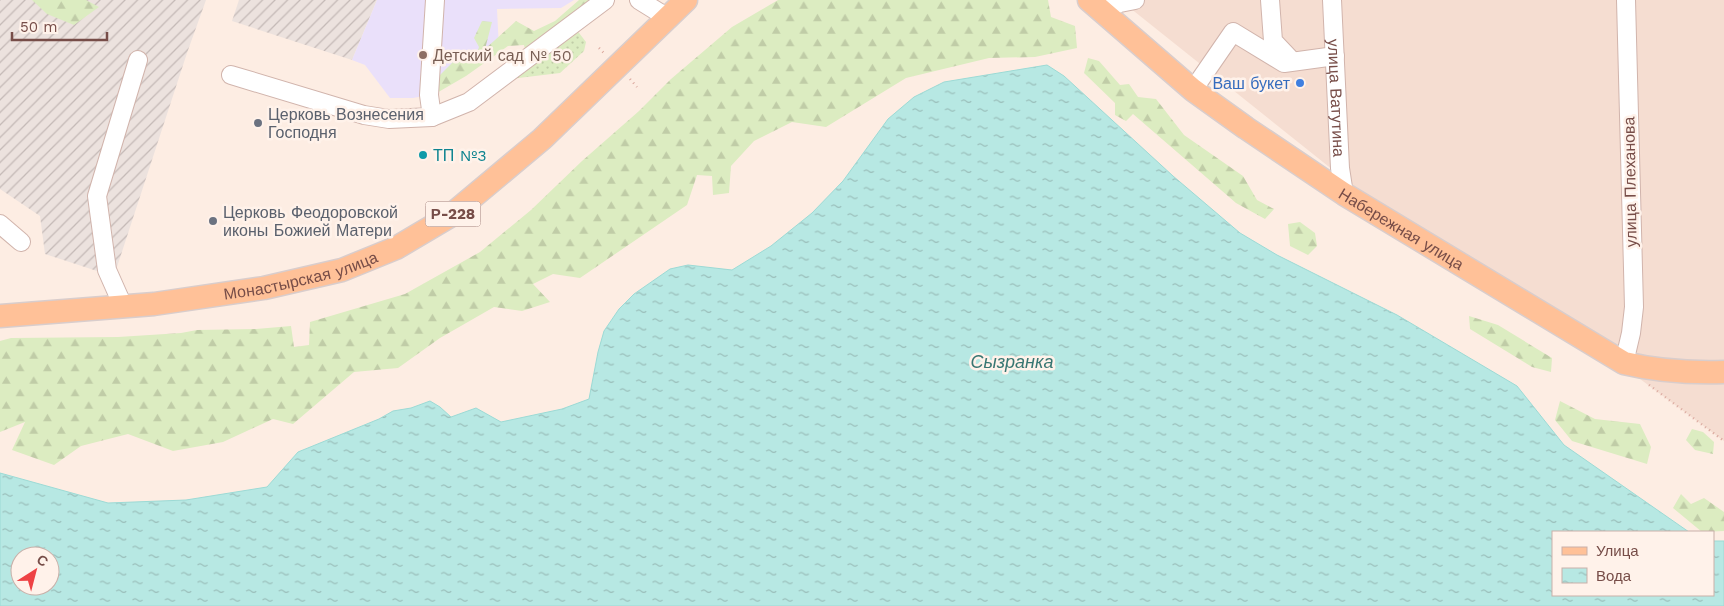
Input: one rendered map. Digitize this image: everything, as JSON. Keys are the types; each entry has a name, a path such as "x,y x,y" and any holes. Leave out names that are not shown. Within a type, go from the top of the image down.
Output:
{"main road":[{"name":"Монастырская улица","path":"0,316 154,304 264,288 342,270 396,248 450,216 542,139 686,0"},
{"name":"Набережная улица","path":"1095,5 1193,90 1344,194 1624,363 1666,371 1724,372"}],"street":[{"path":"432,116 428,94 435,0"},
{"path":"231,75 364,115 389,119 432,116 469,102 605,0"},
{"path":"639,0 668,18"},
{"path":"1095,5 1135,0"},
{"path":"1270,0 1273,41 1293,62"},
{"name":"улица Ватутина","path":"1332,0 1340,168 1344,194"},
{"name":"улица Плеханова","path":"1624,363 1631,333 1634,307 1626,0"},
{"path":"1193,90 1233,32 1284,63 1335,56"},
{"path":"123,306 107,270 97,196 138,60"},
{"path":"0,224 21,242"}],"path":[{"path":"1649,385 1724,441"}],"shaded area":[{"path":"0,0 206,0 116,270 97,271 45,254 40,216 0,189"},
{"path":"239,0 377,0 352,60 232,21"},
{"name":"Детский сад № 50","path":"377,0 574,0 561,8 497,9 499,49 429,95 413,98 390,98 365,65 352,60"},
{"path":"1120,0 1724,0 1724,441 1617,362 1495,290 1343,178"}],"green space":[{"path":"32,0 86,0 99,7 74,25 47,14"},
{"path":"579,0 604,0 527,58 524,45 508,46 466,76 435,94 437,78 453,62 474,62 479,47 474,38 482,21 492,22 485,49 516,21 534,31 555,21"},
{"path":"778,0 1048,0 1051,17 1075,26 1077,48 1035,57 989,58 906,78 826,127 792,122 754,141 731,166 729,193 713,195 712,176 697,175 687,205 580,278 553,274 533,284 550,302 522,311 494,307 440,338 398,368 354,372 293,424 273,419 223,442 173,451 128,434 81,446 54,465 12,450 25,422 0,432 0,341 11,338 118,337 181,333 197,330 256,329 291,326 294,347 309,345 310,322 405,294 480,252 531,210 582,161 639,111 671,79 732,27"},
{"path":"576,29 586,42 584,51 560,73 510,79"},
{"path":"1088,58 1099,61 1120,85 1129,84 1138,97 1156,99 1184,135 1243,176 1257,200 1274,209 1265,219 1236,203 1133,114 1126,121 1115,115 1115,103 1084,73"},
{"path":"1300,222 1315,233 1317,246 1308,255 1290,246 1288,224"},
{"path":"1469,316 1498,325 1552,358 1551,372 1532,367 1470,329"},
{"path":"1560,401 1595,419 1640,424 1651,447 1647,464 1572,441 1555,420"},
{"path":"1692,429 1703,432 1714,442 1713,454 1695,450 1686,440"},
{"path":"1681,494 1691,504 1704,498 1724,512 1724,531 1701,531 1673,508"}],"water":[{"name":"Сызранка","path":"1047,65 1064,76 1173,176 1240,233 1277,255 1397,315 1517,386 1564,445 1688,531 1552,531 1552,596 1714,596 1714,541 1724,541 1724,606 0,606 0,473 108,503 186,500 267,487 298,452 379,419 393,411 411,408 430,401 451,417 476,408 501,422 562,409 589,399 604,331 619,309 634,294 670,269 688,265 732,270 771,246 812,213 843,181 888,119 914,97 944,82"}],"place":[{"name":"Детский сад № 50","path":"423,55"},
{"name":"Ваш букет","path":"1300,83"},
{"name":"Церковь Вознесения Господня","path":"258,123"},
{"name":"ТП №3","path":"423,155"},
{"name":"Церковь Феодоровской иконы Божией Матери","path":"213,221"}]}
